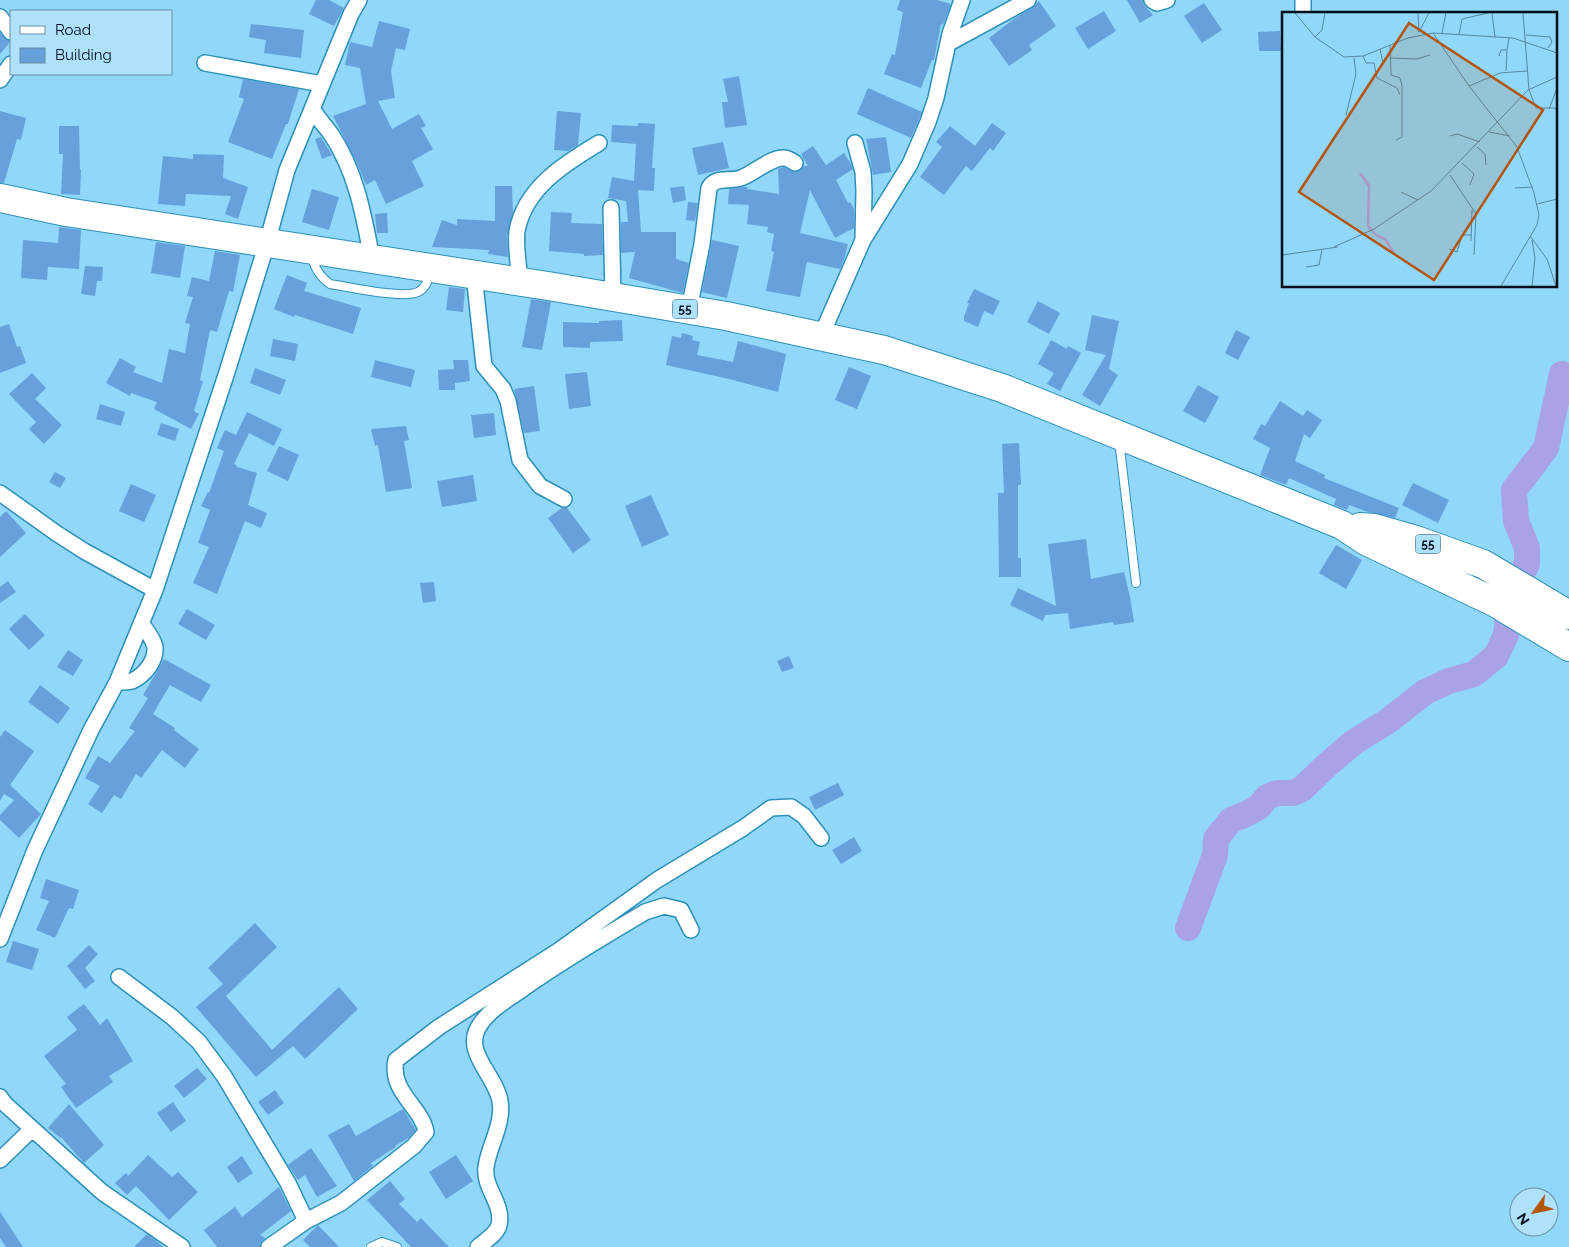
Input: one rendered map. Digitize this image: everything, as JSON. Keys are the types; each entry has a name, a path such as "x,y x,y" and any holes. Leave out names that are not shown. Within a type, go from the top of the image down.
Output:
{"highway":[{"name":"55","path":"0,198 66,212 432,268 689,310 884,350 1002,388 1342,525 1366,541 1494,602 1569,647"},
{"name":"55","path":"1342,525 1374,528 1416,540 1483,564 1559,608"}],"street":[{"path":"0,939 39,841 91,730 117,682 155,590 226,375 267,243 287,170 351,14 359,0"},
{"path":"821,336 863,240 910,164 928,122 936,98 950,34 962,0"},
{"path":"949,43 1028,0"},
{"path":"1152,0 1157,3 1167,0"},
{"path":"0,17 10,31"},
{"path":"205,63 322,84"},
{"path":"0,80 10,65"},
{"path":"312,110 332,135 353,178 364,214 372,259"},
{"path":"520,282 517,233 522,214 535,192 551,175 599,143"},
{"path":"855,143 863,172 863,240"},
{"path":"689,310 702,244 709,188 712,182 739,178 779,159 784,158 795,163"},
{"path":"611,208 613,297"},
{"path":"474,275 484,366 503,389 508,401 520,460 540,486 564,499"},
{"path":"0,493 84,551 155,590"},
{"path":"117,682 132,681 146,671 154,660 155,646 141,623"},
{"path":"269,1247 306,1221 341,1202 414,1146 426,1132 424,1123 401,1090 394,1069 396,1060 439,1027 558,951 657,880 743,828 771,808 791,807 804,816 821,838"},
{"path":"478,1247 498,1228 499,1223 498,1206 487,1184 486,1168 499,1126 500,1101 491,1077 477,1055 474,1045 474,1036 478,1026 497,1007 532,981 645,912 664,906 680,910 690,930"},
{"path":"119,977 172,1017 199,1042 224,1076 288,1183 306,1221"},
{"path":"0,1097 5,1104 102,1192 182,1247"},
{"path":"0,1160 32,1129"},
{"path":"0,1142 17,1145"}],"lane":[{"path":"310,250 315,268 322,278 330,284 407,295 420,291 425,286 432,268"},
{"path":"1118,434 1136,583"},
{"path":"371,1247 382,1242 396,1247"}],"building":[{"path":"316,0 329,0 344,8 334,26 309,14"},
{"path":"900,0 937,0 951,4 943,25 941,24 934,60 932,60 921,88 884,74 892,54 895,55 903,12 897,10"},
{"path":"1127,0 1143,0 1144,5 1153,15 1140,23"},
{"path":"1039,1 1056,26 1029,45 1032,50 1009,66 989,38"},
{"path":"1204,3 1222,30 1202,43 1184,16"},
{"path":"1104,11 1116,31 1088,49 1075,28"},
{"path":"379,21 410,29 405,50 396,48 391,71 395,98 378,101 392,129 419,114 426,126 421,128 433,149 412,161 424,186 386,204 375,180 366,185 333,116 366,104 360,68 345,65 350,42 372,47"},
{"path":"251,24 304,30 301,58 264,53 266,40 249,37"},
{"path":"1280,31 1281,51 1259,51 1258,32"},
{"path":"0,33 10,42 0,54"},
{"path":"739,76 747,125 725,128 722,102 728,102 723,79"},
{"path":"243,79 299,89 288,124 286,124 272,159 228,142 244,99 239,97"},
{"path":"868,88 922,112 911,138 857,114"},
{"path":"0,111 26,118 21,140 17,139 4,183 0,183"},
{"path":"557,111 581,113 578,145 568,151 554,150"},
{"path":"638,123 655,124 652,168 655,168 654,191 638,190 641,232 676,232 676,259 689,263 683,293 629,278 635,252 621,253 621,222 628,222 626,201 608,198 612,177 634,181 636,144 611,142 612,125 638,126"},
{"path":"992,123 1006,133 993,151 990,148 972,171 966,166 944,195 920,177 942,147 936,142 950,126 975,146"},
{"path":"59,126 79,126 80,195 61,194 63,154 59,154"},
{"path":"321,137 332,155 322,159 315,139"},
{"path":"886,137 891,172 873,175 866,139"},
{"path":"723,142 729,168 698,175 692,148"},
{"path":"813,146 826,165 844,153 851,164 853,169 836,180 848,203 850,202 854,209 854,228 835,238 810,190 800,233 848,244 844,260 840,269 807,262 800,297 766,291 774,252 771,251 774,234 767,232 768,227 747,224 749,205 728,204 729,189 747,187 747,189 779,194 778,169 784,167 794,172 800,171 804,166 808,166 801,154"},
{"path":"193,154 224,155 223,178 248,187 238,219 225,214 231,196 186,194 185,206 158,204 163,156 193,159"},
{"path":"495,186 512,186 513,213 507,236 508,257 488,254 489,250 432,247 442,220 457,225 457,219 495,221"},
{"path":"684,186 686,200 673,203 670,188"},
{"path":"312,189 339,197 329,230 302,222"},
{"path":"688,202 698,203 695,221 686,220"},
{"path":"551,212 572,213 571,223 602,224 603,255 584,256 584,254 549,251"},
{"path":"387,213 388,233 377,233 375,214"},
{"path":"59,227 81,230 79,269 48,267 47,280 21,278 23,240 58,243"},
{"path":"712,240 739,246 727,298 702,292"},
{"path":"156,242 185,246 180,278 151,273"},
{"path":"215,251 240,255 233,292 229,291 217,332 210,330 200,380 203,381 194,411 199,414 191,429 154,409 157,402 131,393 130,396 106,383 120,358 136,367 133,372 162,383 169,349 185,353 190,324 185,323 193,297 187,296 192,277 209,281"},
{"path":"85,266 103,267 102,281 97,281 95,296 81,294"},
{"path":"287,275 307,283 304,291 361,308 353,334 295,315 294,317 274,309"},
{"path":"449,287 465,289 463,312 446,310"},
{"path":"974,289 1000,301 993,315 984,311 978,327 964,321 969,303 967,303"},
{"path":"531,299 551,302 542,350 522,347"},
{"path":"1038,301 1060,313 1049,334 1027,322"},
{"path":"1092,315 1119,321 1109,369 1118,375 1100,406 1082,395 1106,355 1085,350"},
{"path":"622,320 623,341 590,342 590,348 563,347 563,322 599,323 599,321"},
{"path":"9,324 17,347 20,346 26,363 0,373 0,327"},
{"path":"1236,330 1250,337 1238,360 1225,353"},
{"path":"682,333 693,336 692,340 700,342 697,355 733,362 738,341 786,354 778,392 666,365 672,336 681,338"},
{"path":"273,339 298,344 295,361 270,356"},
{"path":"1051,340 1067,349 1068,346 1081,353 1060,391 1047,384 1054,373 1038,364"},
{"path":"375,360 415,370 411,387 371,377"},
{"path":"453,360 468,360 470,381 455,383 455,390 439,390 438,370 454,369"},
{"path":"849,367 871,376 857,409 835,400"},
{"path":"255,368 286,380 280,395 250,383"},
{"path":"587,372 591,406 569,409 565,374"},
{"path":"32,373 46,388 35,399 62,425 44,444 29,429 36,422 9,394"},
{"path":"1198,385 1219,397 1205,423 1183,411"},
{"path":"534,386 540,431 524,433 514,389"},
{"path":"1280,401 1303,416 1307,410 1322,420 1310,438 1304,434 1295,461 1325,475 1324,478 1399,508 1395,518 1368,512 1349,505 1347,510 1334,505 1336,499 1289,478 1286,485 1260,475 1270,448 1253,439 1261,424 1265,426"},
{"path":"100,404 125,412 121,426 96,419"},
{"path":"247,412 282,429 274,446 249,433 234,464 237,467 257,473 248,505 267,513 261,528 245,521 217,594 193,583 209,547 198,543 210,510 201,506 209,493 224,451 217,448 225,430 236,435"},
{"path":"494,413 496,435 474,438 471,415"},
{"path":"161,423 179,429 175,441 157,435"},
{"path":"406,426 409,440 404,441 412,488 386,492 378,445 375,446 371,429"},
{"path":"1019,443 1021,485 1018,485 1018,558 1021,558 1021,577 999,577 998,493 1004,493 1002,444"},
{"path":"279,446 299,455 288,481 267,471"},
{"path":"55,472 66,478 60,488 49,482"},
{"path":"473,475 477,501 442,507 437,481"},
{"path":"1413,483 1449,500 1438,523 1402,505"},
{"path":"131,484 156,495 144,522 119,511"},
{"path":"651,495 669,535 642,547 625,506"},
{"path":"562,508 567,508 591,540 573,553 548,518"},
{"path":"6,511 26,533 0,557 0,517"},
{"path":"1086,539 1091,579 1124,572 1134,622 1114,625 1113,622 1070,629 1068,613 1045,615 1043,621 1010,605 1018,588 1056,606 1048,544"},
{"path":"1336,545 1362,560 1346,589 1319,573"},
{"path":"8,581 16,592 0,603 0,587"},
{"path":"434,582 436,601 423,603 420,583"},
{"path":"187,609 215,625 206,640 178,624"},
{"path":"25,614 45,635 29,650 9,629"},
{"path":"68,650 83,660 73,676 57,667"},
{"path":"789,656 794,668 782,672 777,661"},
{"path":"164,659 211,685 201,702 170,685 153,714 175,728 174,730 199,749 185,768 162,750 141,778 136,774 121,799 114,795 102,813 88,804 100,786 85,778 98,756 110,763 135,731 129,728 148,698 143,695"},
{"path":"40,685 70,708 58,724 28,702"},
{"path":"5,730 34,751 10,785 41,814 19,838 0,820 0,815 14,800 4,794 0,801 0,737"},
{"path":"838,783 844,795 815,810 809,797"},
{"path":"854,837 862,851 841,864 832,850"},
{"path":"46,879 79,890 73,909 69,908 55,938 36,930 49,901 40,898"},
{"path":"255,923 277,947 226,996 272,1050 339,987 358,1009 305,1059 293,1046 256,1077 196,1007 223,984 208,968"},
{"path":"13,941 39,949 32,970 6,962"},
{"path":"89,945 98,954 85,968 95,981 85,989 67,966"},
{"path":"84,1004 100,1025 107,1018 133,1061 109,1076 113,1082 76,1108 61,1087 66,1084 44,1056 77,1030 67,1017"},
{"path":"197,1068 207,1079 184,1098 174,1086"},
{"path":"275,1090 284,1103 268,1115 258,1102"},
{"path":"173,1102 186,1121 171,1132 157,1113"},
{"path":"69,1104 104,1145 84,1163 61,1137 48,1128"},
{"path":"403,1109 416,1130 410,1137 371,1163 373,1166 354,1181 328,1135 349,1124 356,1136"},
{"path":"311,1148 337,1186 317,1197 305,1175 298,1180 288,1165"},
{"path":"148,1155 172,1177 178,1172 198,1192 169,1220 136,1186 127,1195 115,1183 126,1173 128,1176"},
{"path":"456,1155 473,1181 446,1199 429,1172"},
{"path":"242,1156 253,1173 238,1183 227,1167"},
{"path":"390,1181 405,1199 399,1204 417,1222 421,1218 449,1247 411,1247 367,1200"},
{"path":"279,1187 291,1211 260,1235 265,1238 260,1247 217,1247 204,1230 235,1207 242,1217"},
{"path":"0,1212 23,1247 6,1247 0,1238"},
{"path":"318,1225 339,1247 310,1247 303,1240"},
{"path":"147,1234 157,1241 163,1247 134,1247"}],"waterway":[{"path":"1188,928 1215,855 1216,839 1231,820 1259,807 1267,797 1277,793 1293,793 1302,789 1354,742 1388,721 1425,692 1449,681 1474,674 1496,656 1506,635 1510,597 1527,564 1527,548 1516,521 1514,490 1546,448 1562,374"}]}
